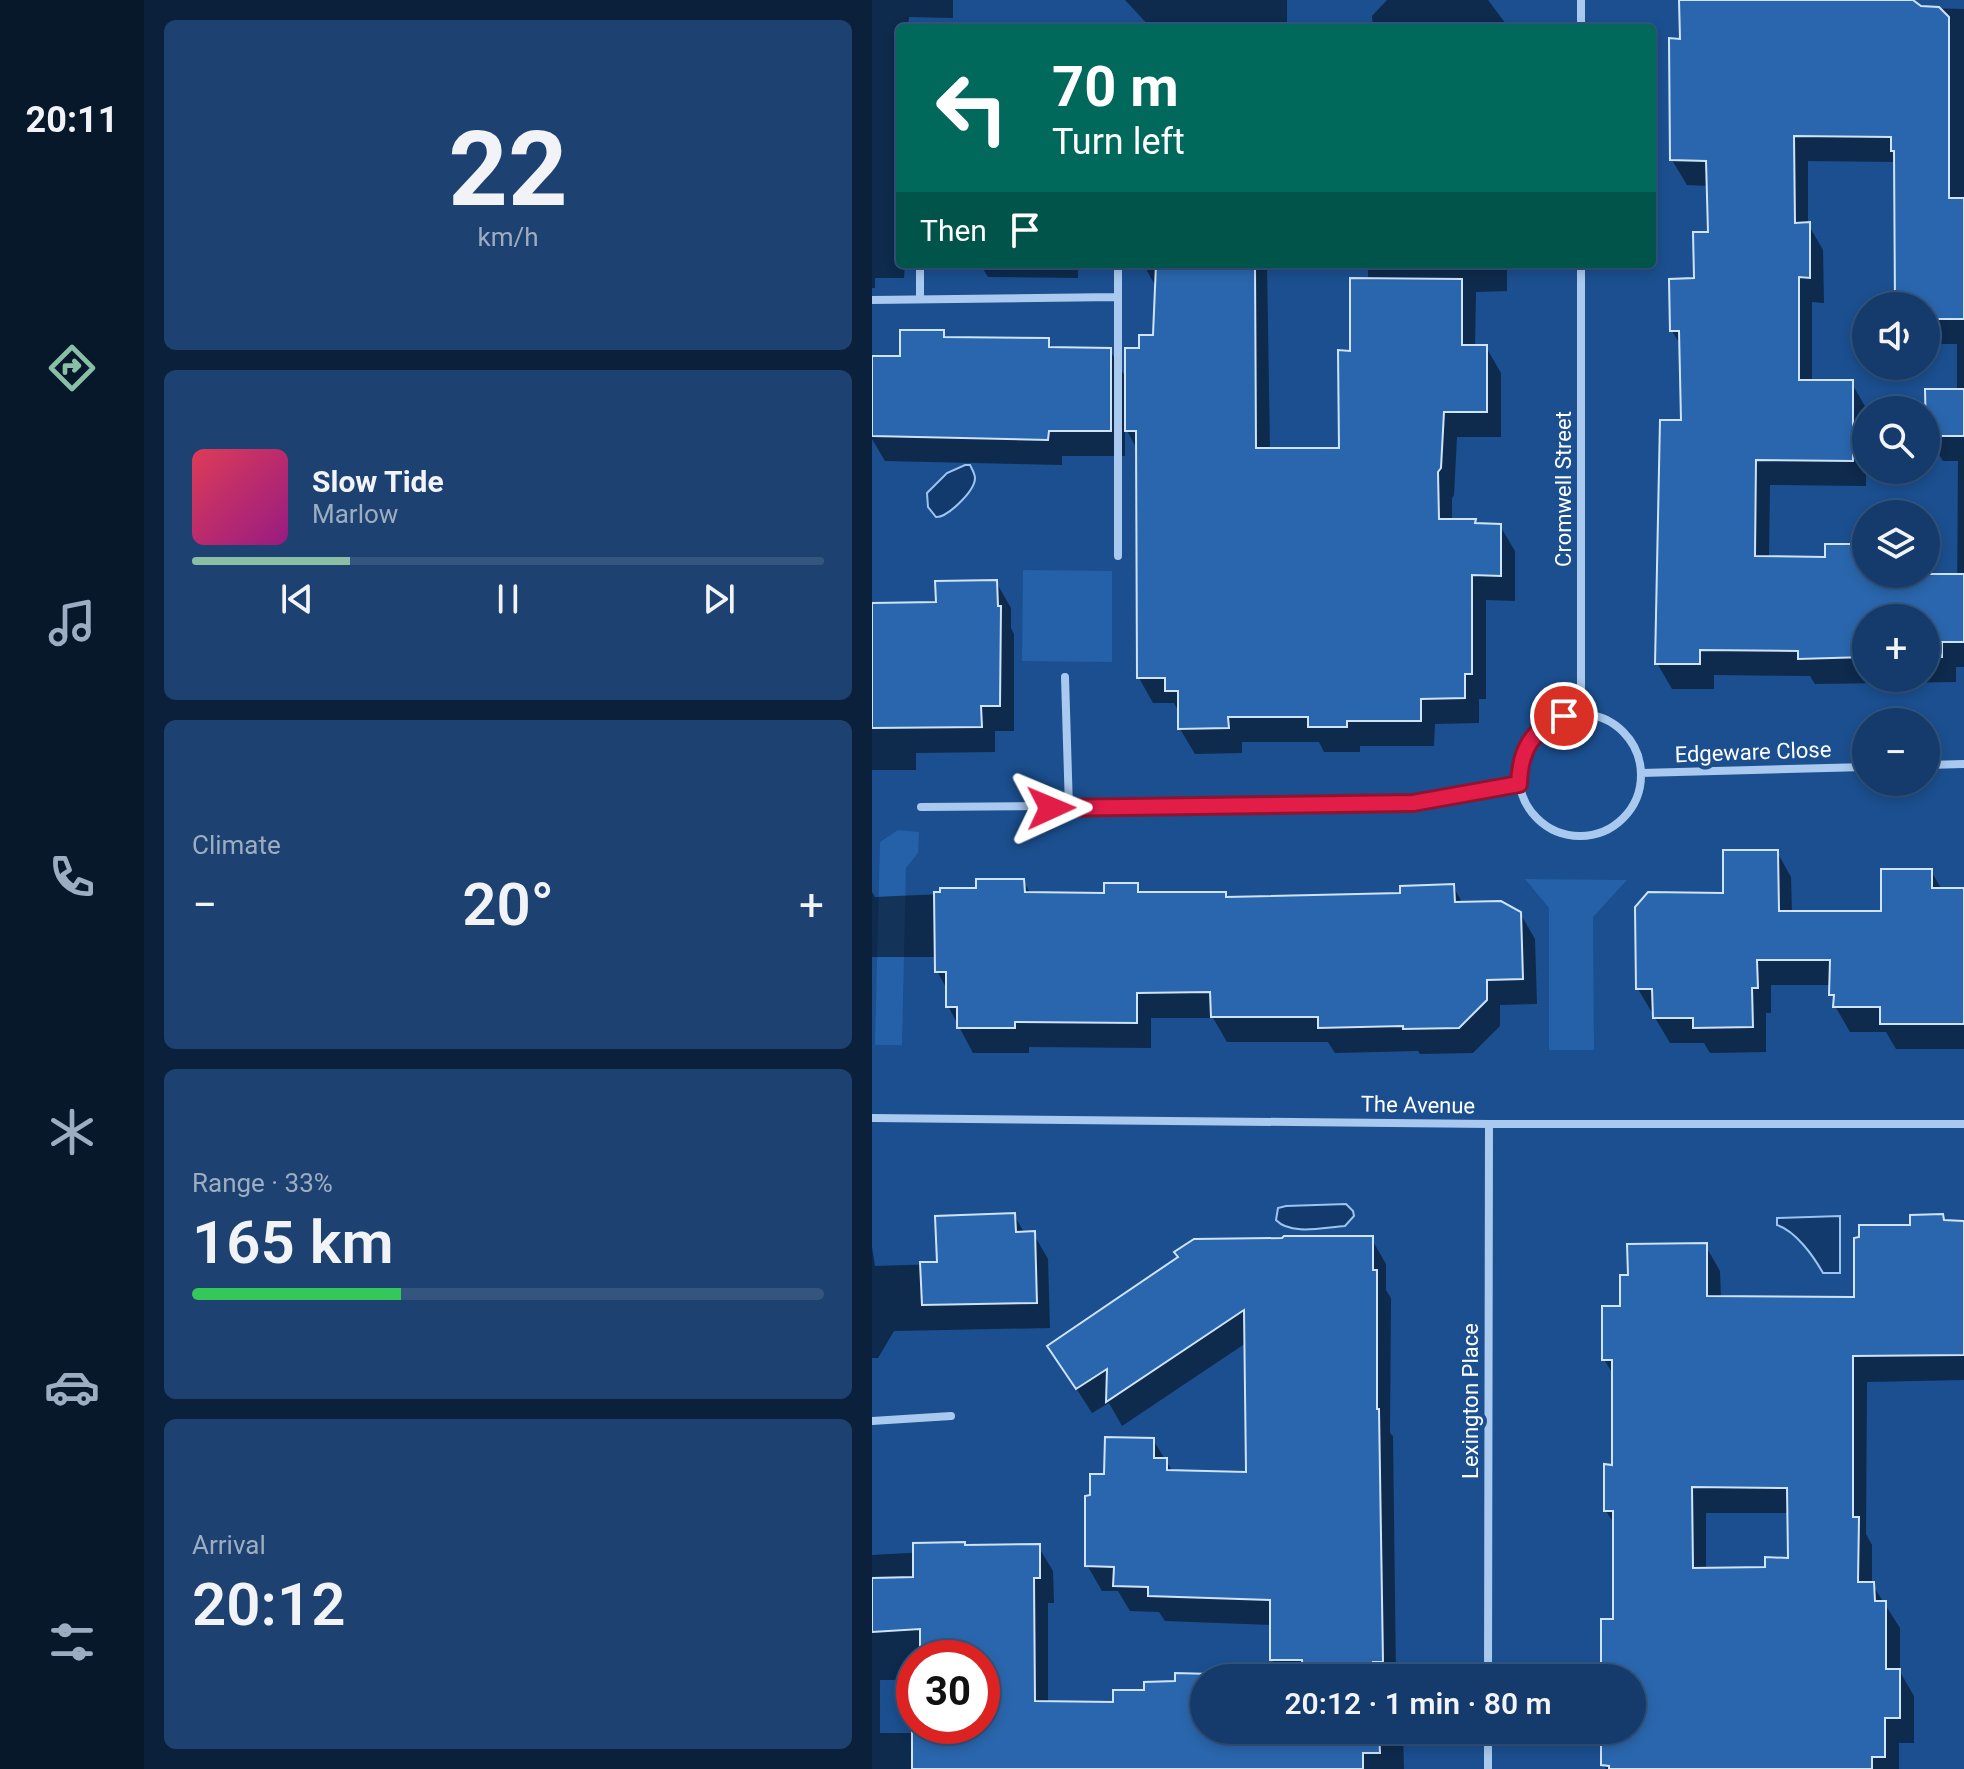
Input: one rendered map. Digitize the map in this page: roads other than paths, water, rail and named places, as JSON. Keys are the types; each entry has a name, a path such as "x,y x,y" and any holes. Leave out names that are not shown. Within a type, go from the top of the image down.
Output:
{"street":[{"path":"1581,0 1581,24"},
{"path":"920,268 920,299"},
{"path":"1118,268 1118,556"},
{"name":"Cromwell Street","path":"1581,268 1581,713"},
{"path":"872,300 1117,297"},
{"path":"1065,677 1069,808"},
{"path":"1581,713 1616,725 1638,755 1641,773 1640,791 1633,807 1622,820 1591,836 1572,836 1553,830 1537,819 1525,803 1519,784 1519,767 1524,749 1534,734 1548,723 1581,713"},
{"path":"1940,765 1964,764"},
{"name":"Edgeware Close","path":"1641,773 1852,767"},
{"path":"921,807 1413,803 1519,784"},
{"name":"The Avenue","path":"872,1118 1489,1124 1964,1124"},
{"name":"Lexington Place","path":"1488,1664 1489,1124"},
{"path":"872,1421 951,1416"},
{"path":"1488,1744 1488,1769"}]}
